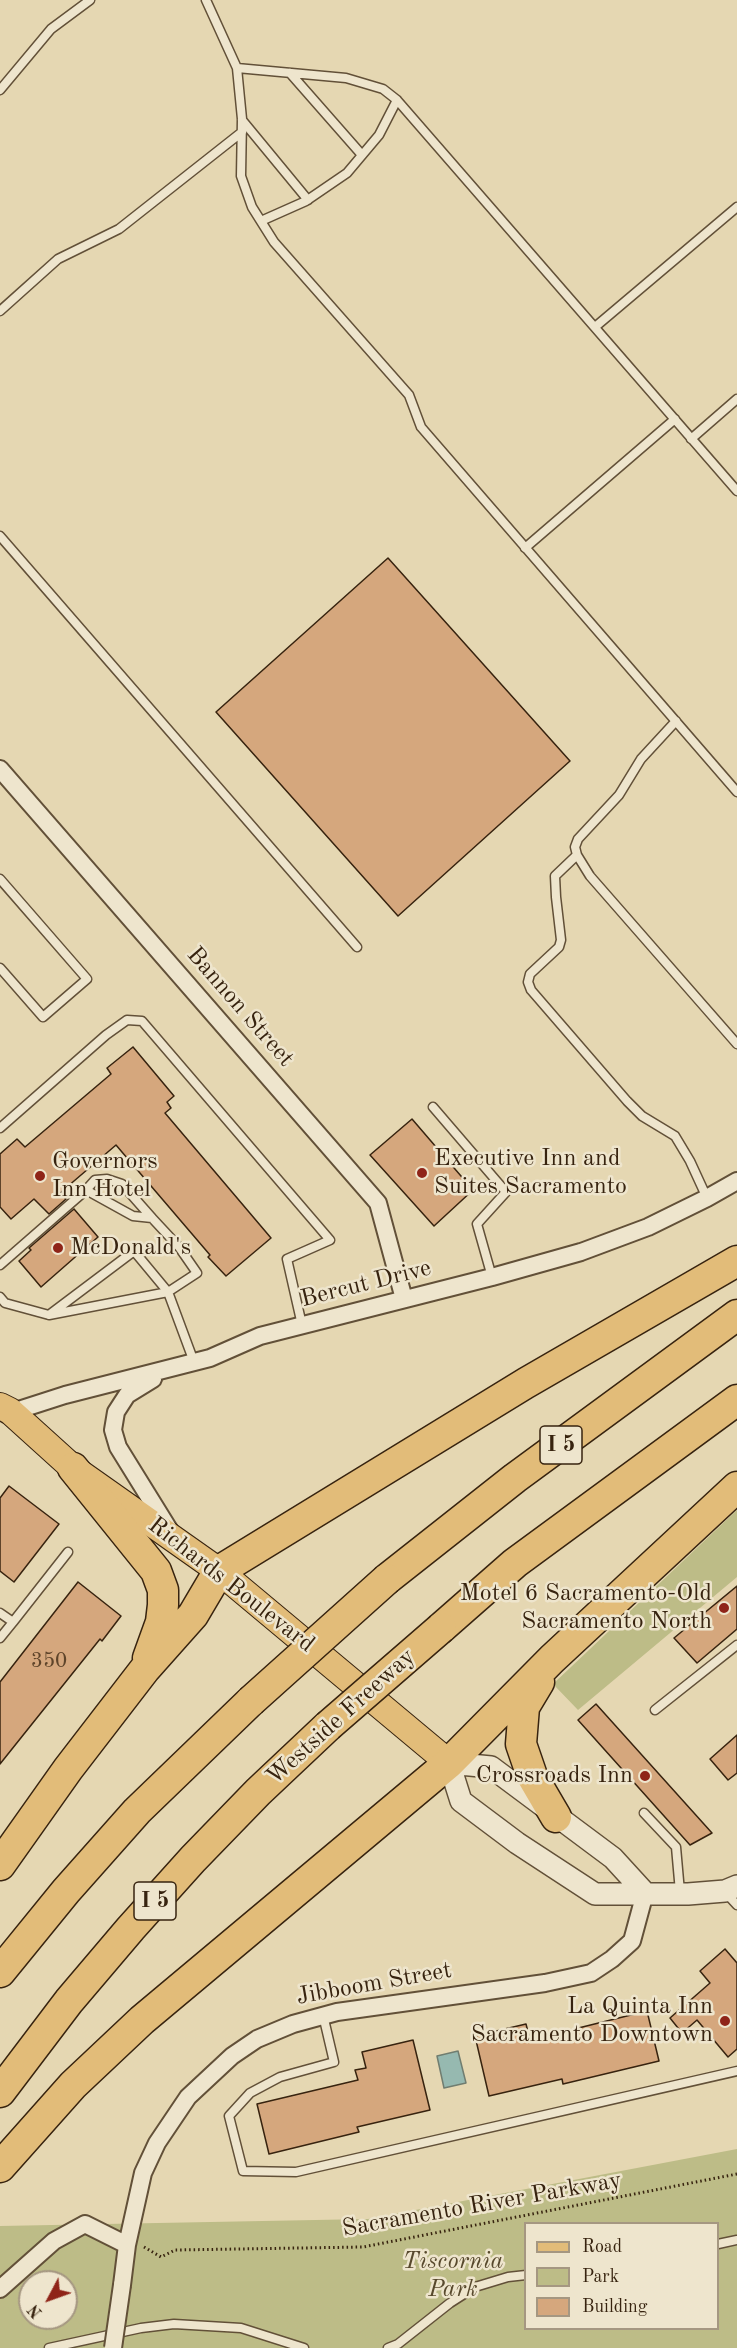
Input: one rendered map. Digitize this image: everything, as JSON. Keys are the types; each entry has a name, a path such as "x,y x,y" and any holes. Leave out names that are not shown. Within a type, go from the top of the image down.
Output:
{"highway":[{"path":"0,1865 68,1769 145,1669 193,1615 219,1570 526,1383 737,1261"},
{"name":"I 5","path":"0,1972 66,1891 137,1811 251,1701 387,1579 515,1478 737,1315"},
{"name":"Westside Freeway","path":"0,2092 69,2001 131,1928 258,1792 328,1726 515,1563 737,1400"},
{"path":"73,1468 156,1571 164,1605 161,1622 145,1669"},
{"path":"0,2167 73,2085 142,2020 449,1763 552,1659 737,1487"},
{"path":"552,1659 524,1707 521,1744 532,1776 556,1817"}],"main road":[{"name":"Richards Boulevard","path":"0,1384 3,1412 73,1468 219,1570 449,1763"}],"street":[{"name":"Bannon Street","path":"0,768 378,1203 404,1299"},
{"name":"Bercut Drive","path":"3,1412 210,1358 260,1336 492,1278 610,1242 648,1227 737,1181"},
{"path":"174,1537 118,1447 113,1421 119,1406 127,1395 142,1384 176,1367"},
{"path":"645,1893 613,1858 491,1767 449,1763 462,1802 535,1855 595,1894 733,1894"},
{"name":"Jibboom Street","path":"112,2348 127,2245 143,2173 157,2143 188,2097 212,2072 257,2039 323,2015 545,1983 591,1973 612,1959 632,1941 645,1893"},
{"path":"0,2289 54,2241 70,2232 85,2237 101,2232 127,2245"}],"lane":[{"path":"0,90 51,29 90,0"},
{"path":"206,0 237,68 242,119 241,176 252,207 274,242 409,395 421,427 737,792"},
{"path":"237,68 346,78 382,89 397,100 737,491"},
{"path":"290,73 362,155"},
{"path":"261,221 308,200 347,173 379,135 397,100"},
{"path":"242,119 308,200"},
{"path":"0,311 58,259 119,229 242,132"},
{"path":"595,327 737,207"},
{"path":"692,439 737,399"},
{"path":"525,548 675,419"},
{"path":"0,536 357,947"},
{"path":"676,721 641,759 619,795 578,839 575,846 577,855 590,876 737,1044"},
{"path":"577,855 555,876 561,940 559,946 530,974 528,982 531,990 627,1101 642,1116 675,1136 690,1161 707,1198"},
{"path":"0,879 87,979 42,1017 0,968"},
{"path":"0,1128 106,1035 127,1020 142,1021 330,1240 287,1258 302,1325"},
{"path":"433,1107 507,1192 477,1224 492,1278"},
{"path":"0,1264 95,1180 107,1179 122,1184 179,1247 197,1273 168,1292 49,1315 5,1303 0,1297"},
{"path":"86,1190 133,1215 152,1218"},
{"path":"49,1315 134,1251 168,1292 194,1362"},
{"path":"0,1638 68,1552"},
{"path":"0,1613 13,1622"},
{"path":"655,1710 737,1645"},
{"path":"644,1813 676,1847 680,1894"},
{"path":"323,2015 334,2062 280,2077 250,2094 230,2116 243,2171 296,2172 737,2071"},
{"path":"719,2244 737,2240"},
{"path":"388,2348 398,2344 450,2303 475,2287 508,2277 524,2275"},
{"path":"49,2348 141,2328 174,2324 241,2328 304,2348"}],"path":[{"name":"Sacramento River Parkway","path":"127,2245 145,2248 161,2257 175,2250 363,2247 737,2174"}],"green space":[{"path":"737,1510 737,1577 578,1710 553,1684"},
{"name":"Tiscornia Park","path":"737,2149 737,2348 0,2348 0,2226 368,2219"}],"water":[{"path":"458,2051 466,2083 444,2088 437,2056"}],"building":[{"path":"388,558 570,761 398,916 216,712"},
{"name":"Governors Inn Hotel","path":"133,1047 174,1096 167,1102 171,1108 165,1113 271,1238 226,1276 116,1145 60,1193 66,1199 49,1214 34,1199 11,1219 0,1207 0,1154 17,1139 25,1147 111,1074 107,1068"},
{"name":"Executive Inn and Suites Sacramento","path":"412,1119 473,1190 434,1226 370,1155"},
{"name":"McDonald's","path":"74,1209 98,1237 41,1287 19,1261 31,1250 29,1248"},
{"path":"9,1486 59,1524 14,1582 0,1571 0,1498"},
{"path":"78,1582 121,1616 0,1764 0,1682"},
{"name":"Motel 6 Sacramento-Old Sacramento North","path":"737,1586 737,1629 697,1663 674,1638"},
{"name":"Crossroads Inn","path":"596,1704 712,1833 690,1845 578,1720"},
{"path":"737,1735 737,1773 728,1780 710,1759"},
{"path":"725,1949 737,1963 737,2049 728,2057 697,2020 682,2033 670,2018 710,1983 700,1971"},
{"path":"647,2011 659,2061 563,2084 562,2079 489,2096 475,2036 526,2024 530,2040"},
{"path":"413,2040 430,2110 357,2127 359,2132 269,2154 257,2104 358,2080 355,2070 366,2068 362,2052"}],"place":[{"name":"Executive Inn and Suites Sacramento","path":"422,1173"},
{"name":"Governors Inn Hotel","path":"40,1176"},
{"name":"McDonald's","path":"58,1248"},
{"name":"Motel 6 Sacramento-Old Sacramento North","path":"724,1608"},
{"name":"Crossroads Inn","path":"645,1776"},
{"name":"La Quinta Inn Sacramento Downtown","path":"725,2021"}]}
